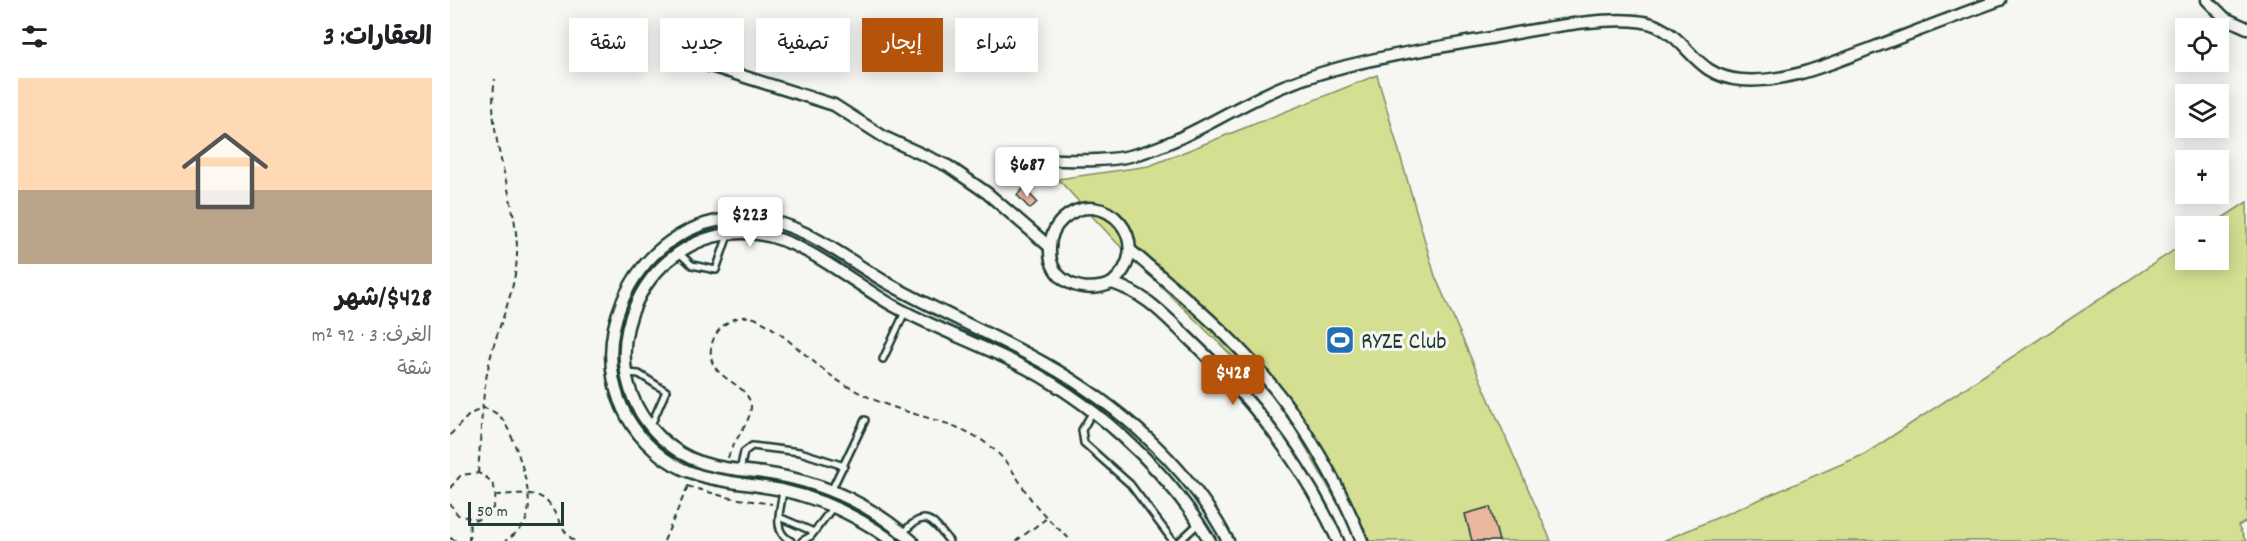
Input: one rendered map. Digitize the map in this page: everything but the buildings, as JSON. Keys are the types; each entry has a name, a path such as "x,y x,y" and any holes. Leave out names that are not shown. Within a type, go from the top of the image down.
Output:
{"street":[{"path":"1032,160 1127,156 1156,147 1285,86 1335,69 1512,34 1625,19 1646,21 1671,35 1691,57 1711,71 1732,79 1752,81 1791,75 1831,63 2000,0"},
{"path":"2207,0 2225,18 2247,28"},
{"path":"730,72 834,105 884,137 948,166 987,193 1050,248"},
{"path":"1096,209 1114,216 1121,223 1126,231 1130,250 1125,269 1112,283 1103,287 1083,289 1066,282 1053,267 1050,248 1055,229 1061,221 1077,211 1096,209"},
{"path":"892,541 856,517 833,506 800,495 692,475 678,468 652,448 631,423 616,386 611,346 617,314 639,272 661,248 702,225 748,218 793,227 919,300 1017,349 1096,397 1144,436 1203,501 1228,541"},
{"path":"912,541 868,509 831,491 803,481 725,470 684,455 651,427 635,402 627,373 625,344 637,301 652,276 679,253 700,242 728,235 758,234 786,242 905,312 1011,361 1052,384 1092,413 1142,457 1210,541"},
{"path":"1130,250 1222,332 1284,401 1328,470 1362,541"},
{"path":"1112,283 1144,296 1233,383 1286,450 1308,483 1338,541"},
{"path":"1011,361 1017,349"},
{"path":"800,495 803,481"}],"lane":[{"path":"679,253 692,265 716,270 728,235"},
{"path":"883,359 905,312"},
{"path":"627,373 639,374 666,390 651,427"},
{"path":"1092,413 1082,430 1084,443 1136,491 1173,541"},
{"path":"831,491 865,420"},
{"path":"740,471 744,452 752,446 800,452 844,466"},
{"path":"783,491 779,518 781,532 791,541"},
{"path":"802,541 814,532 833,506"},
{"path":"779,518 814,532"},
{"path":"903,533 916,519 926,518 934,523 949,541"},
{"path":"1180,541 1198,524"}],"path":[{"path":"478,473 489,364 513,288 517,253 514,215 495,123 493,104 495,79"},
{"path":"725,470 734,442 750,414 751,404 741,388 729,382 717,371 711,349 716,334 727,322 750,317 766,323 822,370 858,392 895,408 949,423 979,438 1012,469 1047,518 1072,541"},
{"path":"450,435 470,414 484,408 494,411 503,420 517,451 529,512 520,530 505,541"},
{"path":"450,488 461,475 478,473 492,482 496,495 489,513 470,520 458,515 450,504"},
{"path":"664,541 692,475"},
{"path":"687,486 726,497 781,506"},
{"path":"496,495 539,495 547,500 563,530 575,541"},
{"path":"1016,541 1047,518"},
{"path":"469,541 470,520"},
{"path":"450,538 457,541"}],"green space":[{"name":"RYZE Club","path":"1377,75 1435,276 1551,541 1359,541 1281,404 1116,242 1058,179 1149,166"},
{"path":"2247,202 2247,521 2238,526 2246,541 1663,541 1865,454 2175,250 2175,270 2229,270 2229,216 2225,216"}],"place":[{"name":"RYZE Club","path":"1340,340"}]}
